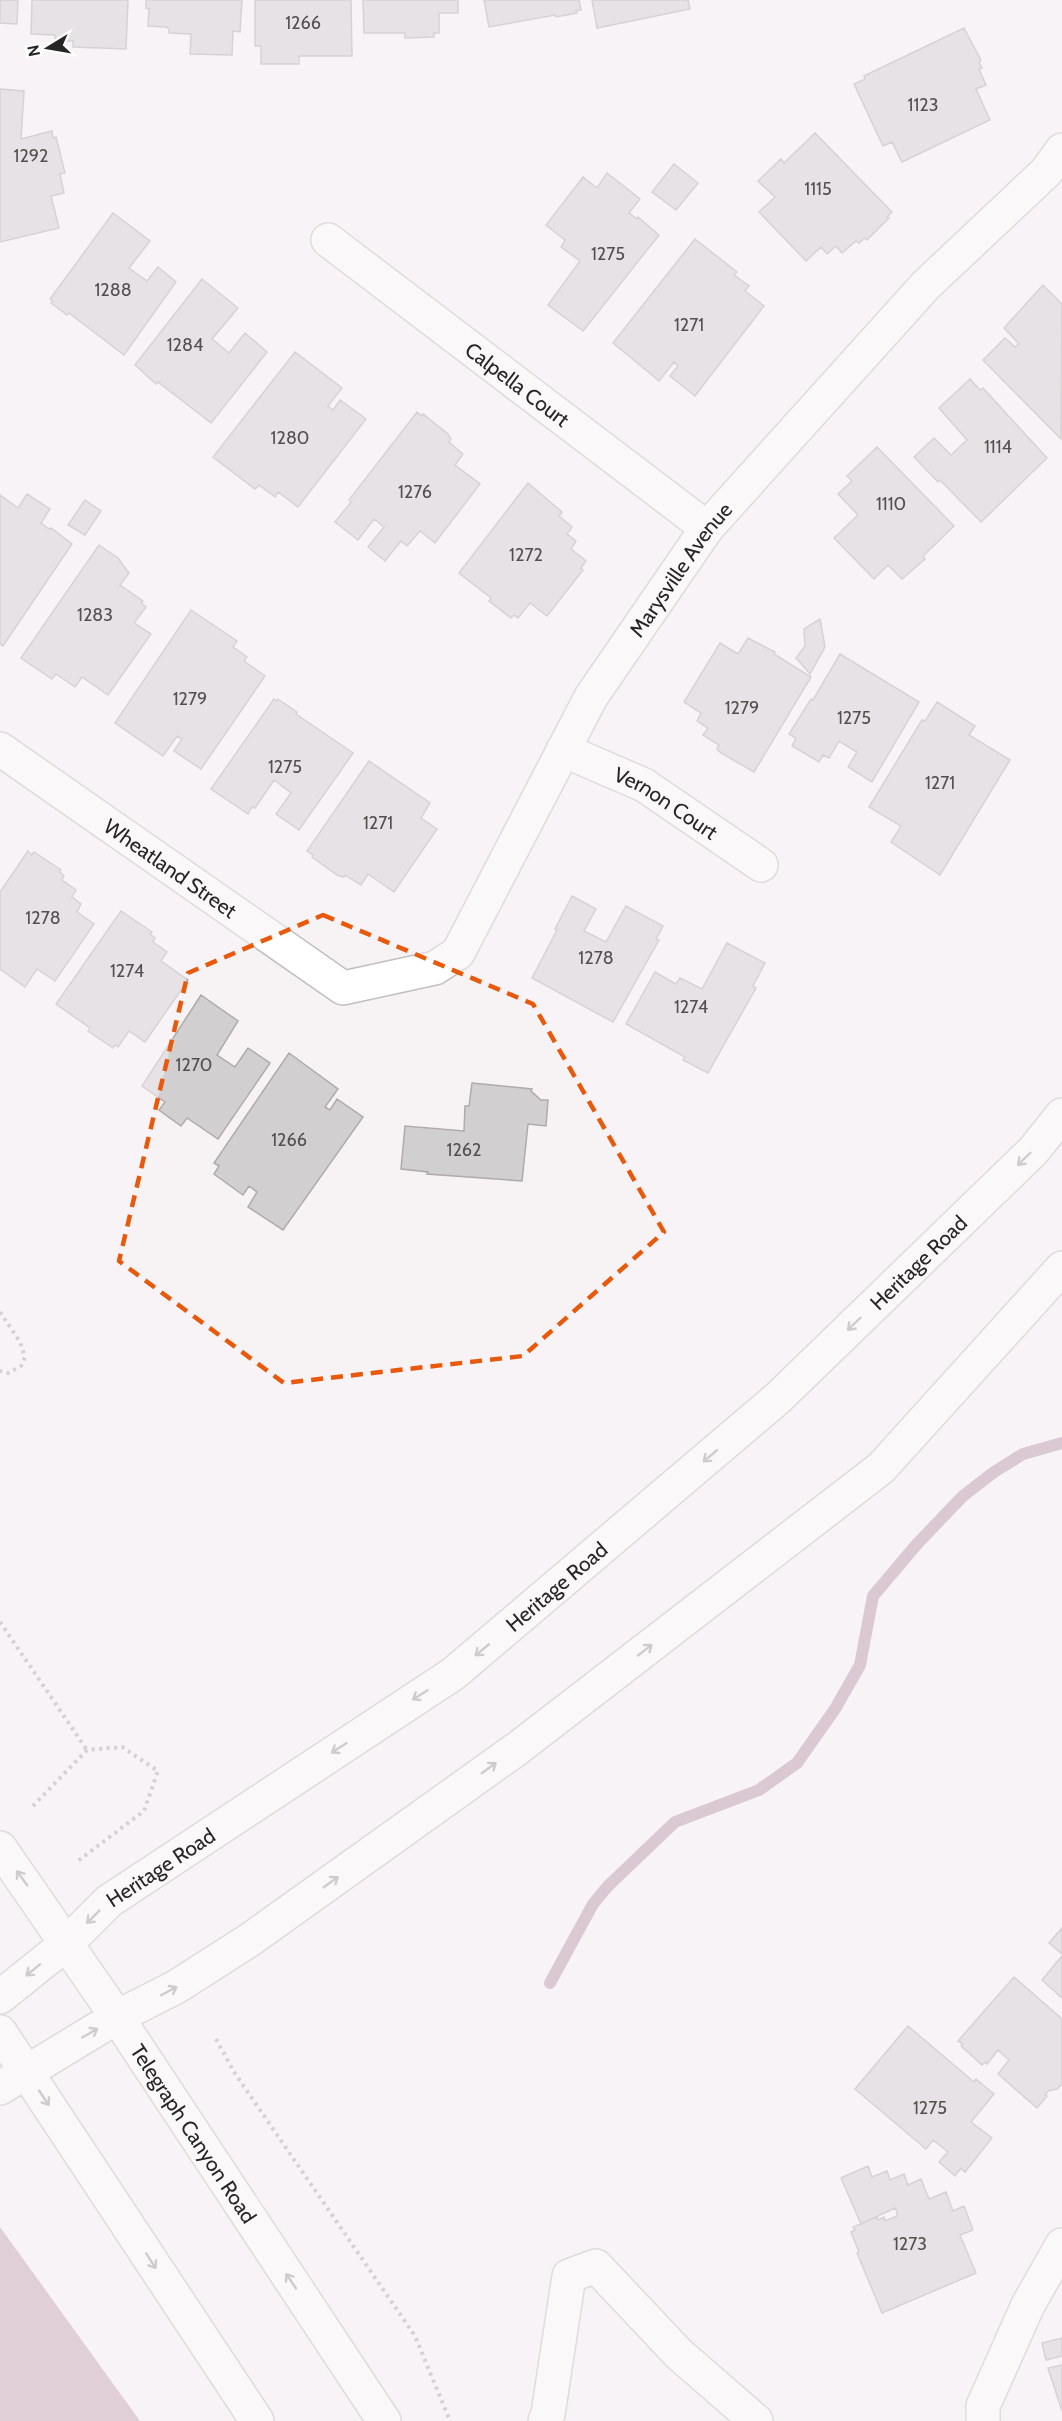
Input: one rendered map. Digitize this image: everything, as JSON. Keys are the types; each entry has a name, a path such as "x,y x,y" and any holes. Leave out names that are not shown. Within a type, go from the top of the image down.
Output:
{"main road":[{"name":"Marysville Avenue","path":"342,988 435,968 458,953 591,697 707,528 926,285 1046,172 1062,150"},
{"name":"Calpella Court","path":"328,240 707,528"},
{"name":"Wheatland Street","path":"0,749 342,988"},
{"name":"Vernon Court","path":"563,750 644,785 761,865"},
{"name":"Heritage Road","path":"0,1997 66,1944 109,1900 453,1674 778,1398 1033,1151 1062,1115"},
{"path":"13,2079 117,2017 176,1987 248,1941 518,1748 881,1468 1062,1268"},
{"name":"Telegraph Canyon Road","path":"0,1848 117,2017 384,2421"},
{"path":"0,2032 13,2079 257,2421"},
{"path":"983,2421 983,2406 1028,2306 1062,2245"},
{"path":"545,2421 548,2414 569,2276 596,2265 679,2354 756,2421"}],"path":[{"path":"0,1312 20,1342 25,1357 21,1366 8,1372 0,1371"},
{"path":"0,1622 87,1750"},
{"path":"33,1806 87,1750 122,1747 159,1771 144,1811 78,1861"},
{"path":"216,2039 234,2072 415,2336 450,2421"}],"highlighted area":[{"path":"323,915 533,1004 664,1232 523,1356 284,1383 119,1261 188,973"}],"shaded area":[{"path":"0,2227 140,2421 0,2421"}],"building":[{"path":"0,0 18,0 17,24 0,23"},
{"path":"32,0 128,0 126,49 73,47 73,41 55,41 55,35 31,34"},
{"path":"146,0 242,0 240,32 233,31 232,55 190,54 191,34 169,33 166,27 148,26 149,9 146,8"},
{"path":"255,0 351,0 352,56 299,56 299,64 261,64 261,46 255,46"},
{"path":"363,0 458,0 458,13 439,13 439,33 434,33 434,37 405,38 405,33 364,33"},
{"path":"484,0 579,0 581,10 576,11 577,13 556,17 555,15 489,27"},
{"path":"592,0 688,0 690,9 597,28"},
{"path":"964,28 981,60 979,62 982,68 979,69 986,85 976,89 990,120 902,162 892,142 883,146 854,84 865,79 864,76"},
{"path":"0,89 24,91 21,139 52,131 53,138 56,137 65,173 60,174 64,193 51,196 59,228 0,242"},
{"path":"815,133 892,212 867,240 865,238 859,243 856,241 842,253 836,246 827,254 821,247 806,261 759,212 775,197 758,181 781,159 784,163"},
{"path":"674,164 698,183 676,210 652,192"},
{"path":"607,173 640,199 629,213 637,219 638,217 659,235 583,331 548,305 580,261 561,247 565,240 546,225 583,177 597,188"},
{"path":"113,213 150,241 129,268 147,281 158,267 176,282 124,355 69,313 67,315 51,303 53,301 50,299"},
{"path":"695,239 737,272 734,275 749,286 745,291 764,306 695,396 670,376 678,366 674,362 659,381 613,343"},
{"path":"202,279 238,308 212,339 229,353 245,333 267,352 211,423 158,382 156,384 135,365"},
{"path":"1043,285 1062,304 1061,439 983,360 1005,338 1015,347 1019,344 1004,328"},
{"path":"295,352 342,388 328,406 333,410 340,400 366,419 298,507 278,492 275,497 259,485 255,489 213,457"},
{"path":"970,379 980,390 983,388 1047,458 981,522 914,457 934,438 951,455 967,440 939,408"},
{"path":"417,412 422,416 423,414 448,434 451,439 449,442 463,454 455,465 480,484 435,543 420,531 407,546 401,541 385,561 368,547 384,527 374,519 358,540 335,522 351,502 349,500"},
{"path":"877,447 954,526 923,556 925,559 902,579 888,565 874,579 834,538 858,515 838,494 852,481 847,476"},
{"path":"528,483 562,512 559,516 572,527 567,534 576,541 571,549 586,561 581,568 583,570 547,616 530,603 518,618 514,615 511,618 489,601 491,598 459,573"},
{"path":"27,494 50,509 41,523 72,544 3,646 0,644 0,495 18,508"},
{"path":"85,500 101,511 85,535 68,525"},
{"path":"99,545 118,558 129,573 120,585 143,601 141,603 146,607 134,623 151,634 108,695 82,677 75,687 56,674 52,679 21,658"},
{"path":"191,610 237,641 233,647 247,657 244,661 265,676 201,769 174,751 182,739 177,736 163,756 115,723"},
{"path":"820,619 825,647 810,674 796,658 805,646 804,629"},
{"path":"748,638 775,652 774,654 811,677 754,772 721,753 717,749 719,745 703,735 708,728 697,721 701,713 684,702 720,643 738,654"},
{"path":"840,654 919,702 872,782 848,767 857,752 839,741 829,758 823,755 819,762 792,746 796,738 789,734 811,699 813,700"},
{"path":"274,699 277,701 278,699 353,753 299,830 276,814 291,793 274,780 255,808 252,807 248,814 211,789"},
{"path":"937,702 975,726 969,735 1010,760 940,875 891,842 901,826 869,807 922,720 925,721"},
{"path":"369,761 430,803 421,818 437,829 394,892 368,874 361,885 345,875 344,877 337,875 307,851"},
{"path":"28,851 32,855 34,852 61,870 64,876 62,880 76,890 72,897 81,904 77,912 94,924 55,981 37,969 25,987 0,969 0,892"},
{"path":"572,896 596,909 584,931 606,942 626,906 663,926 656,939 659,940 613,1022 532,978"},
{"path":"121,911 152,932 150,934 155,938 153,942 167,952 161,961 188,980 145,1042 129,1031 118,1047 115,1045 113,1048 88,1031 90,1028 56,1004"},
{"path":"727,943 765,963 753,986 756,988 708,1073 683,1060 685,1057 626,1024 655,972 676,984 680,978 702,989"},
{"path":"201,995 238,1021 217,1055 235,1067 248,1048 270,1063 218,1139 187,1118 181,1126 159,1110 165,1102 142,1086"},
{"path":"289,1053 338,1089 325,1107 330,1110 337,1099 363,1117 283,1230 248,1207 257,1192 249,1186 243,1195 214,1174 219,1166 214,1163"},
{"path":"472,1083 532,1089 531,1091 541,1100 548,1100 546,1126 528,1124 522,1181 427,1174 428,1172 401,1169 405,1126 464,1131 465,1106 469,1106"},
{"path":"1062,1928 1062,1954 1049,1943"},
{"path":"1062,1956 1062,1998 1042,1980"},
{"path":"1014,1977 1062,2019 1062,2084 1057,2089 1048,2091 1045,2095 1047,2096 1037,2108 998,2074 1009,2060 998,2050 987,2064 985,2062 982,2065 958,2041"},
{"path":"908,2026 974,2082 976,2079 994,2094 971,2122 992,2138 965,2172 961,2168 955,2176 939,2162 948,2152 933,2140 926,2149 855,2089"},
{"path":"868,2166 872,2177 887,2171 890,2180 904,2174 908,2185 921,2179 929,2199 946,2192 953,2211 964,2206 973,2230 960,2235 976,2273 882,2313 857,2253 859,2252 851,2232 855,2230 853,2227 861,2224 841,2178","holes":["895,2208 897,2212 897,2216 885,2221 884,2217 867,2221"]},
{"path":"1062,2338 1062,2356 1046,2360 1042,2343"},
{"path":"1062,2365 1062,2411 1048,2368"}],"waterway":[{"path":"550,1983 593,1904 608,1886 675,1822 759,1790 797,1763 835,1709 860,1665 873,1596 917,1544 963,1496 994,1472 1023,1454 1062,1443"}]}
